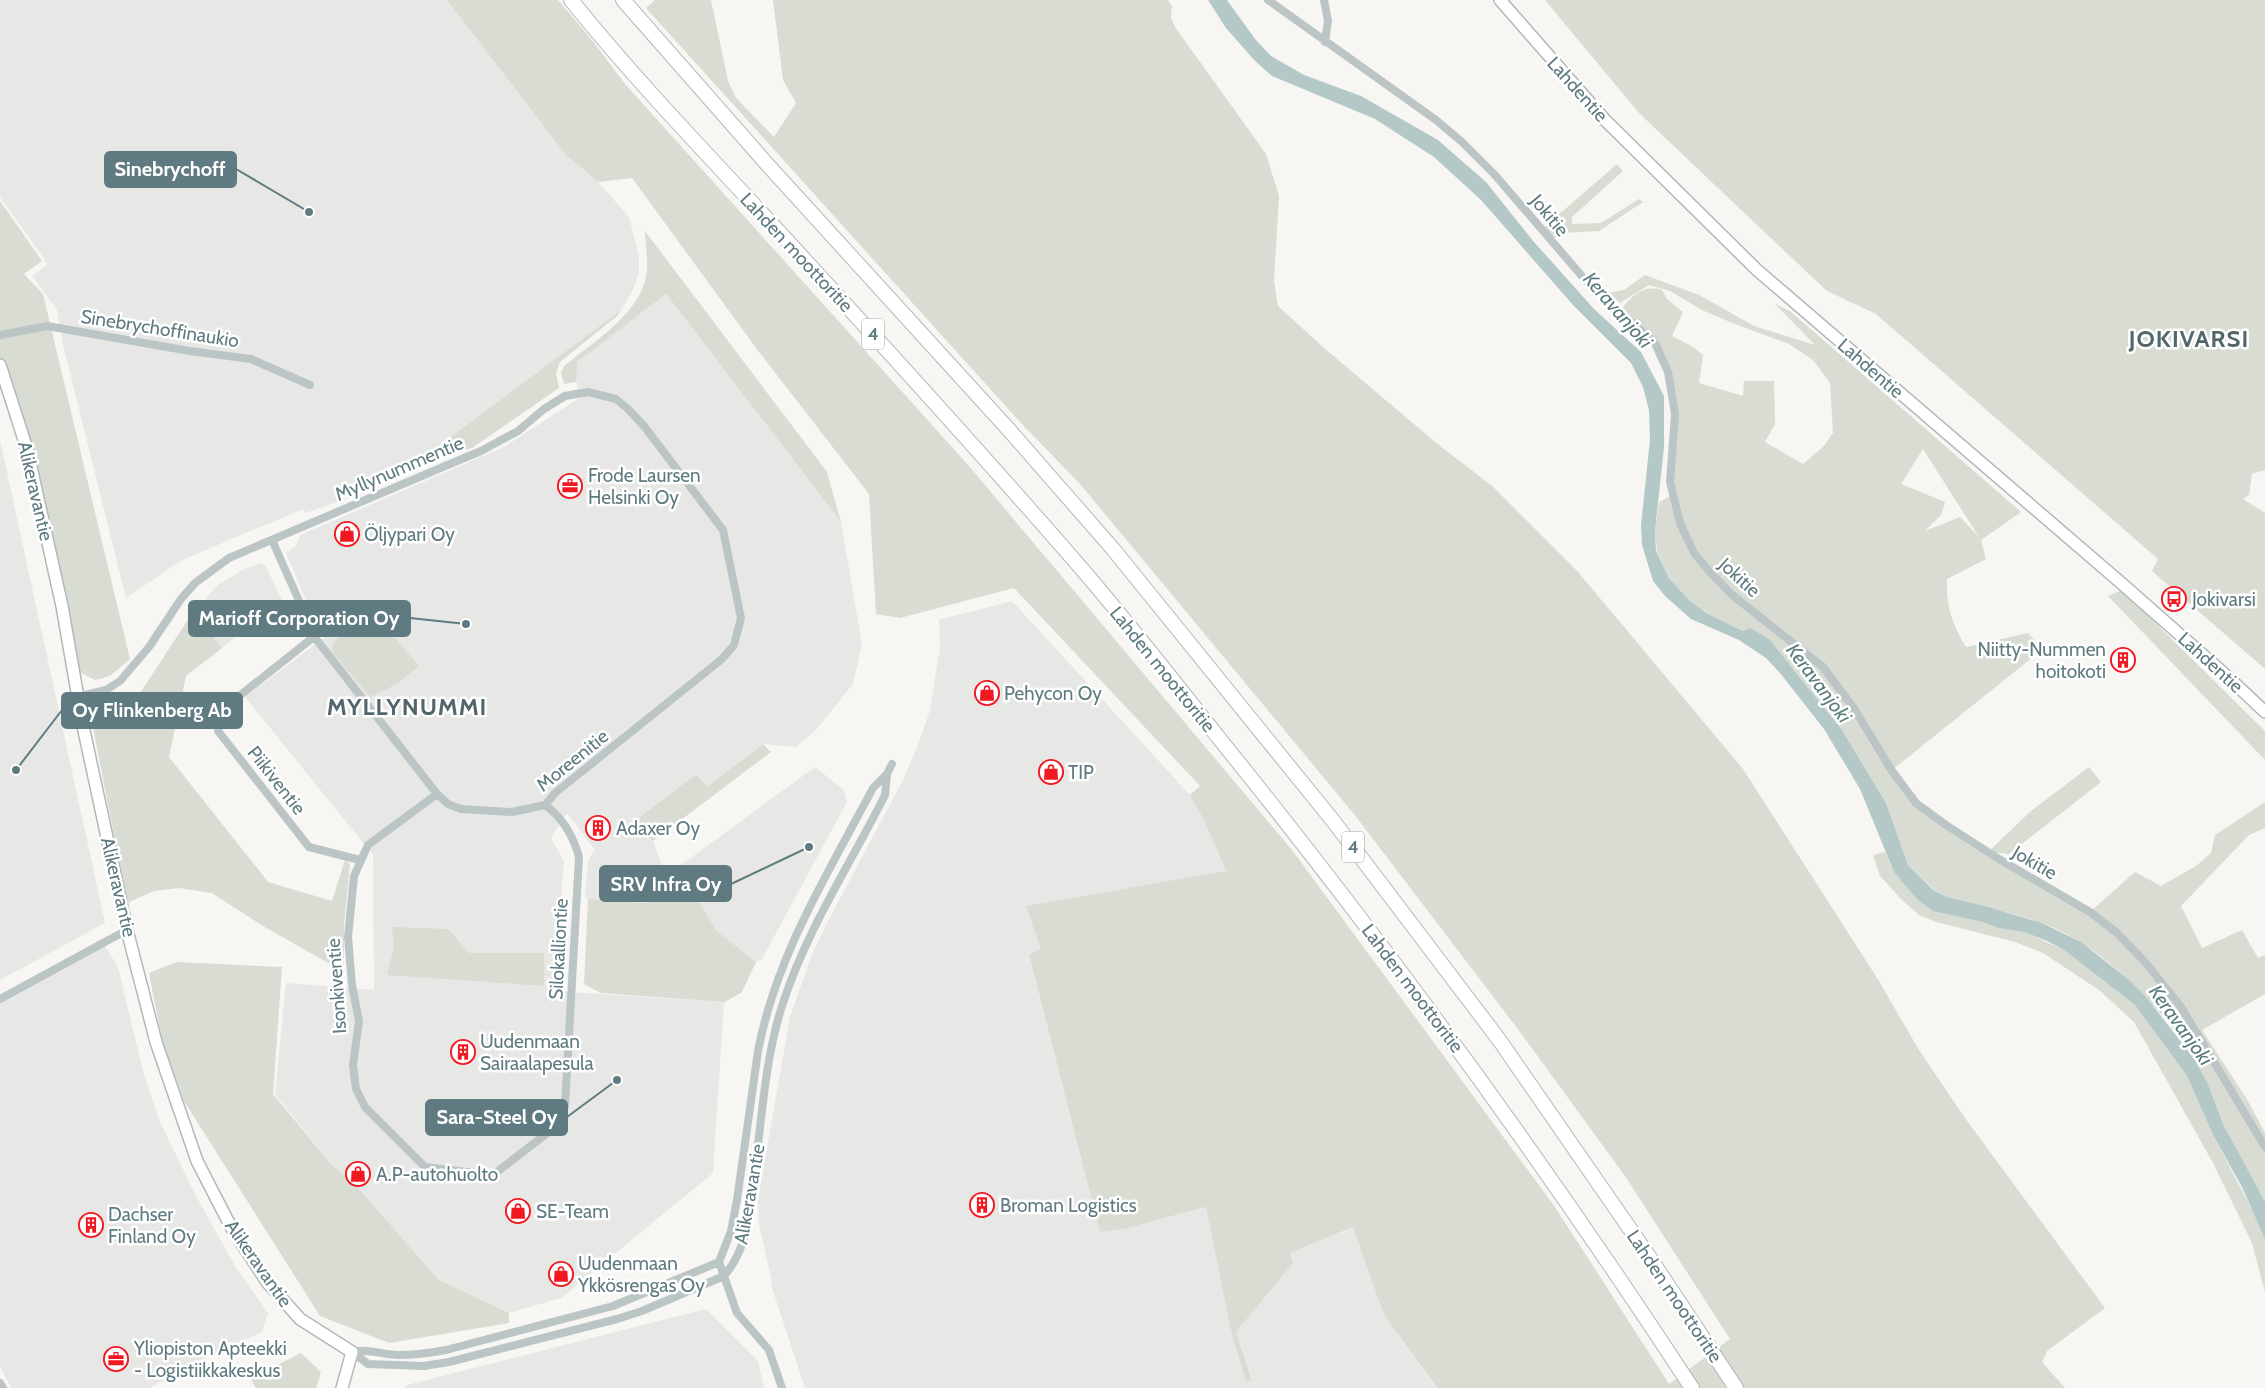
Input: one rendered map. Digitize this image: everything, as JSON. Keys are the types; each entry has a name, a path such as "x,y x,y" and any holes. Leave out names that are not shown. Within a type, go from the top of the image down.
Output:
{"highway":[{"name":"Lahden moottoritie","path":"571,0 636,77 981,454 1084,572 1146,647 1302,841 1470,1063 1619,1276 1692,1388"},
{"name":"Lahden moottoritie","path":"623,0 760,155 1036,460 1163,610 1328,814 1500,1041 1648,1255 1736,1388"}],"street":[{"name":"Jokitie","path":"1268,0 1436,120 1462,142 1495,175 1587,282 1655,343 1668,372 1675,414 1670,482 1680,523 1694,553 1731,594 1823,667 1855,710 1892,770 1916,803 1999,859 2090,912 2117,933 2145,962 2181,1007 2265,1147"},
{"path":"1324,0 1328,21 1325,42"},
{"name":"Lahdentie","path":"1500,0 1606,121 1757,270 2120,582 2230,678 2265,712"},
{"name":"Sinebrychoffinaukio","path":"0,335 47,326 190,351 251,359 310,385"},
{"name":"Alikeravantie","path":"0,365 27,449 62,606 77,697 127,930 156,1042 196,1161 231,1227 267,1282 287,1306 300,1319 368,1364 424,1366 449,1362 617,1319 642,1311 724,1276 733,1266 744,1235 771,1057 782,1005 815,923 885,795 887,774"},
{"name":"Myllynummentie","path":"77,697 106,690 120,681 149,647 180,598 200,578 229,558 481,451 518,431 555,401 566,396 588,392 616,399 628,409 644,426 723,530"},
{"name":"Moreenitie","path":"272,540 315,636 437,794 448,804 462,809 512,812 545,805 562,787 706,674 734,645 739,633 741,618 723,530"},
{"name":"Piikiventie","path":"315,636 219,712 218,730 308,847 360,860"},
{"name":"Alikeravantie","path":"352,1352 363,1350 398,1355 446,1350 613,1306 719,1262 731,1231 758,1051 763,1026 779,974 805,915 872,788 887,774 892,764"},
{"name":"Isonkiventie","path":"437,794 368,845 354,876 348,937 352,985 359,1021 353,1065 356,1089 365,1107 425,1167 493,1175 550,1131 564,1106"},
{"name":"Silokalliontie","path":"545,805 555,812 573,836 579,857 564,1106"},
{"path":"0,999 127,930"},
{"path":"719,1262 737,1313 769,1350 782,1388"},
{"path":"342,1388 352,1352"},
{"path":"0,1383 3,1388"}],"shaded area":[{"path":"0,0 447,0 565,154 598,182 629,217 639,257 639,273 632,292 621,310 417,462 343,500 305,513 303,509 182,560 126,598 62,341 57,310 32,276 48,264 0,197"},
{"path":"447,0 558,0 592,40 625,84 969,466 1292,850 1555,1207 1669,1384 1730,1339 1625,1176 1517,1028 1354,814 1080,484 1021,423 646,8 655,0 711,0 728,81 736,98 774,137 796,103 783,80 773,0 1168,0 1172,6 1171,18 1175,27 1266,154 1279,196 1274,281 1278,306 1324,348 1440,446 1491,485 1578,572 1743,769 1879,981 1919,1050 1965,1118 2105,1308 2047,1351 2042,1362 2065,1388 1437,1388 1384,1315 1353,1227 1290,1253 1293,1263 1236,1332 1252,1380 1246,1382 1232,1335 1206,1207 1124,1229 1100,1232 1029,955 1041,949 1026,906 1226,871 1205,822 1190,795 1200,786 1014,588 900,618 876,614 869,494 759,352 632,178 598,182 565,154"},
{"path":"1208,0 1227,0 1255,39 1271,56 1304,75 1361,96 1438,140 1486,182 1534,242 1594,309 1641,352 1664,396 1664,447 1655,531 1656,551 1669,578 1688,599 1706,613 1743,631 1750,628 1769,639 1842,730 1886,803 1908,865 1933,890 1947,897 2042,923 2081,942 2128,979 2146,997 2193,1057 2208,1084 2224,1126 2265,1202 2265,1239 2242,1187 2213,1135 2187,1076 2135,1005 2064,950 2047,941 2024,932 1998,928 1979,921 1933,911 1917,899 1894,872 1860,789 1824,729 1780,673 1766,658 1739,640 1691,619 1665,596 1653,581 1642,545 1641,525 1650,440 1649,410 1643,387 1631,363 1573,305 1481,200 1434,157 1375,119 1272,76 1255,61 1226,28"},
{"path":"1545,0 2265,0 2265,470 2252,474 2249,495 2243,499 2265,513 2265,669 2152,571 2158,559 1876,314 1827,291 1639,113"},
{"path":"1617,164 1623,171 1572,217 1572,224 1601,223 1639,199 1643,202 1599,231 1562,233 1550,241 1541,230"},
{"path":"0,201 42,261 24,274 43,294 130,659 110,676 95,680 80,672 67,602 27,449 0,366"},
{"path":"645,231 827,472 841,522 666,294 577,362 576,382 564,384 561,373 564,366 616,324 628,312 637,298 644,284 647,269"},
{"path":"1645,275 1699,295 1754,326 1815,345 1775,304 1790,311 2021,512 1981,540 1986,559 1947,579 1949,606 1957,630 1966,647 2028,633 2043,649 1892,770 1916,803 1988,852 2031,811 2089,767 2101,782 2009,854 1989,852 2090,912 2135,872 2161,886 2196,866 2211,853 2215,835 2265,802 2265,828 2249,835 2181,906 2202,948 2242,930 2258,958 2265,955 2265,994 2202,1030 2248,1101 2265,1133 2265,1202 2233,1145 2209,1088 2194,1059 2159,1011 2138,989 2091,949 2067,934 2030,919 1947,897 1934,890 1908,865 1886,803 1842,730 1791,666 1743,631 1706,613 1688,599 1669,578 1657,552 1655,531 1659,502 1673,495 1675,437 1673,399 1664,362 1656,345 1644,331 1620,311 1624,306 1643,290 1662,290 1667,299 1683,312 1672,336 1693,347 1703,355 1699,383 1743,396 1744,381 1774,381 1775,424 1765,442 1803,464 1824,446 1833,433 1830,383 1813,360 1789,344 1730,322 1702,310 1670,291 1649,285 1620,303 1607,293 1624,290","holes":["1923,449 1979,537 1960,517 1925,531 1941,515 1945,502 1901,484"]},
{"path":"665,293 841,522 862,644 853,684 816,730 796,747 763,744 707,788 696,774 632,823 653,841 663,868 658,898 645,903 585,898 588,860 595,850 567,813 551,838 564,861 554,991 724,1002 713,1173 561,1298 509,1313 439,1280 352,1181 331,1164 275,1094 286,983 374,990 373,855 245,697 325,637 316,624 286,553 296,546 300,535 504,447 579,398 575,372 577,362"},
{"path":"621,310 617,316 560,362 556,373 559,388 472,448 417,462"},
{"path":"0,440 105,923 0,980"},
{"path":"262,563 266,567 282,600 222,648 193,612 218,585 246,568"},
{"path":"2122,590 2265,731 2265,760 2108,596"},
{"path":"1012,601 1190,795 1205,822 1226,871 1214,873 1029,956 1100,1232 1124,1229 1207,1207 1232,1335 1246,1382 1252,1379 1236,1332 1292,1263 1290,1253 1354,1227 1384,1315 1436,1388 805,1388 771,1285 772,1282 759,1224 758,1199 790,1017 812,954 903,780 918,745 930,710 940,647 939,620"},
{"path":"193,612 222,648 186,676 169,757 268,882 332,901 345,860 350,864 344,925 344,972 263,926 212,893 179,888 154,891 127,903 93,727 110,723 131,707"},
{"path":"381,621 419,666 397,684 370,697 333,653 332,645 342,635 354,628"},
{"path":"763,744 771,752 653,841 632,823 696,774 707,787"},
{"path":"815,767 844,790 847,802 762,959 756,962 717,931 677,868"},
{"path":"1885,852 1894,872 1979,921 1998,928 2024,932 2064,950 2135,1005 2187,1076 2213,1135 2257,1219 2265,1239 2265,1292 2252,1243 2213,1163 2134,1022 2099,990 2043,953 2015,942 1936,922 1919,915 1880,876 1873,855"},
{"path":"663,868 677,868 717,931 756,962 742,992 725,1002 601,993 584,984 588,899 645,903 658,898"},
{"path":"392,927 448,929 469,953 544,953 544,986 387,975 394,946"},
{"path":"105,946 118,967 143,1071 160,1122 195,1194 235,1266 268,1313 262,1332 209,1356 149,1388 11,1388 0,1366 0,1002"},
{"path":"177,962 282,967 273,1094 331,1164 352,1181 439,1280 509,1313 509,1323 389,1343 320,1316 184,1101 162,1040 149,973"},
{"path":"706,1309 758,1361 764,1388 404,1388 407,1385"},
{"path":"301,1353 321,1372 316,1388 256,1388 248,1374 271,1368"}],"place":[{"name":"Sinebrychoff","path":"309,212"},
{"name":"Frode Laursen Helsinki Oy","path":"570,486"},
{"name":"Öljypari Oy","path":"347,534"},
{"name":"Jokivarsi","path":"2174,599"},
{"name":"Marioff Corporation Oy","path":"466,624"},
{"name":"Niitty-Nummen hoitokoti","path":"2123,660"},
{"name":"Pehycon Oy","path":"987,693"},
{"name":"Oy Flinkenberg Ab","path":"16,770"},
{"name":"TIP","path":"1051,772"},
{"name":"Adaxer Oy","path":"598,828"},
{"name":"SRV Infra Oy","path":"809,847"},
{"name":"Uudenmaan Sairaalapesula","path":"463,1052"},
{"name":"Sara-Steel Oy","path":"617,1080"},
{"name":"A.P-autohuolto","path":"358,1174"},
{"name":"Broman Logistics","path":"982,1205"},
{"name":"SE-Team","path":"518,1211"},
{"name":"Dachser Finland Oy","path":"91,1225"},
{"name":"Uudenmaan Ykkösrengas Oy","path":"561,1274"},
{"name":"Yliopiston Apteekki - Logistiikkakeskus","path":"116,1359"}],"district":[{"name":"JOKIVARSI","path":"2189,339"},
{"name":"MYLLYNUMMI","path":"407,707"}],"water label":[{"name":"Keravanjoki","path":"1618,310"},
{"name":"Keravanjoki","path":"1819,683"},
{"name":"Keravanjoki","path":"2181,1025"}]}
